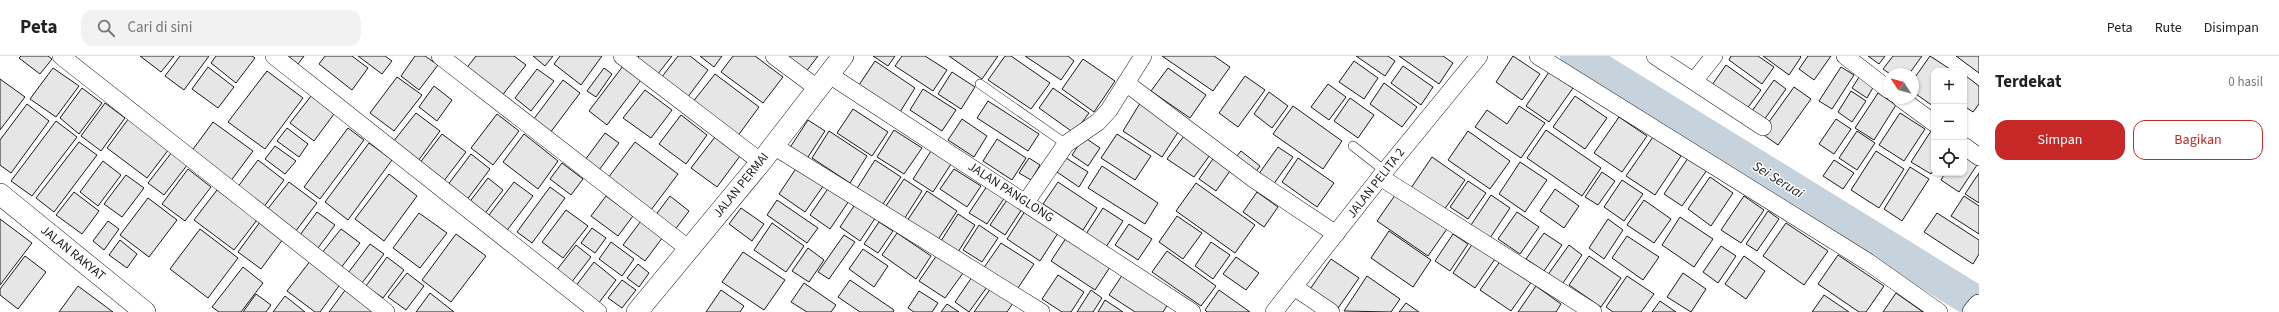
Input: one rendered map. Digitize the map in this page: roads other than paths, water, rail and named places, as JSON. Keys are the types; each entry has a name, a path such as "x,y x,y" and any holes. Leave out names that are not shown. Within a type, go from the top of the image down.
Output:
{"street":[{"path":"61,56 386,312"},
{"path":"274,56 598,312"},
{"path":"440,56 689,249"},
{"path":"622,56 767,154 1041,312"},
{"name":"JALAN PANGLONG","path":"774,56 823,81 1026,202 1192,312"},
{"name":"JALAN PERMAI","path":"637,312 767,154 843,56"},
{"path":"1026,202 1066,144 1098,122 1109,110 1143,56"},
{"name":"JALAN PELITA 2","path":"1274,312 1382,174 1480,56"},
{"path":"1538,56 1868,262 1939,312"},
{"path":"1655,56 1763,128"},
{"path":"1694,81 1714,56"},
{"path":"1845,56 1883,85"},
{"path":"1126,83 1254,180 1336,234"},
{"path":"1908,104 1931,121"},
{"path":"1967,148 1979,157"},
{"path":"1382,174 1594,312"},
{"name":"JALAN RAKYAT","path":"0,194 145,312"},
{"path":"1294,287 1331,312"},
{"path":"1973,312 1979,304"}],"lane":[{"path":"980,84 1066,144"},
{"path":"1352,146 1382,174"}],"waterway":[{"name":"Sei Seruai","path":"1577,56 1979,304"}]}
